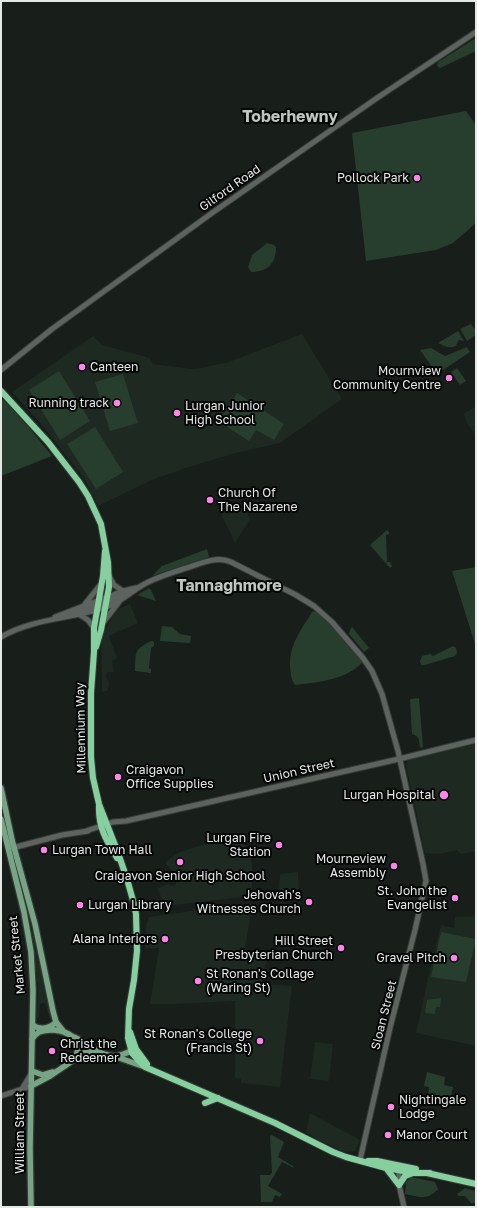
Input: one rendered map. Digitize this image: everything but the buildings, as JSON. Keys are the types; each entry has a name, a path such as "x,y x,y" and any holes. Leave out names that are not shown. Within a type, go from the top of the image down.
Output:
{"highway":[{"name":"Millennium Way","path":"1,392 44,437 79,482 88,496 101,524 109,576 94,628 91,693 91,757 93,778 105,826 117,857 124,868"},
{"name":"Millennium Way","path":"94,651 102,624 102,583 105,551"},
{"path":"94,651 108,562"},
{"name":"Millennium Way","path":"105,826 124,868 136,914 137,952 128,1024 132,1039 133,1052"},
{"path":"133,1052 145,1067 275,1123 333,1152 386,1168 399,1168 430,1173 476,1184"},
{"path":"133,1052 154,1070"},
{"path":"205,1103 218,1098"},
{"path":"361,1160 377,1161 415,1173"},
{"path":"386,1168 399,1184 405,1176 415,1173 430,1173"}],"main road":[{"name":"Market Street","path":"1,788 14,848 31,908 47,988 56,1022 64,1032"},
{"name":"Market Street","path":"1,819 24,912 31,952 33,990 31,1086"},
{"path":"33,1025 39,1028 45,1028 51,1027 56,1022"},
{"path":"32,1038 41,1032 64,1032 82,1041 95,1050 145,1067"},
{"path":"73,1061 78,1048 74,1037"},
{"path":"31,1086 46,1079 84,1053 95,1050"},
{"path":"113,1056 133,1052"},
{"path":"32,1072 43,1074 57,1071"},
{"name":"William Street","path":"31,1086 31,1207"}],"street":[{"name":"Gilford Road","path":"1,370 59,324 212,213 476,32"},
{"name":"Sloan Street","path":"136,589 149,581 165,575 213,560 223,560 296,595 310,604 332,622 363,658 372,671 382,694 400,759 426,881 390,1028 361,1160"},
{"path":"109,576 114,585 123,591"},
{"path":"83,606 92,597 102,583"},
{"path":"1,637 22,628 43,622 80,615 136,589"},
{"path":"43,622 83,606 102,604 123,591 136,589"},
{"path":"102,624 121,600 136,589"},
{"path":"57,616 62,616 121,600"},
{"path":"80,615 88,620 94,628"},
{"name":"Union Street","path":"8,848 14,848 86,831 105,826 113,822 126,821 400,759 476,740"},
{"path":"22,1090 32,1072"},
{"path":"1,1096 31,1086"},
{"path":"399,1168 399,1184 404,1207"}],"shaded area":[{"name":"Lurgan Junior High School","path":"302,334 342,399 280,443 236,453 154,479 98,506 85,480 43,426 12,392 93,336 102,345 150,358 153,364 192,369 226,363"},
{"path":"476,406 476,436 467,423 464,414"},
{"path":"244,506 250,519 235,543 221,514"},
{"path":"130,604 138,623 109,636 117,658 112,661 114,672 107,672 106,678 109,682 108,690 102,692 101,638 114,614 120,608"},
{"name":"Lurgan Hospital","path":"476,744 476,851 461,854 457,850 440,854 425,853 406,765 408,760"},
{"path":"233,838 238,839 243,843 250,853 253,873 251,891 248,894 244,897 164,906 158,888 169,884 170,886 176,885 174,873 165,863 180,852 211,842"},
{"path":"298,872 299,889 279,890 280,874"},
{"name":"St Ronan's College (Francis St)","path":"253,904 244,953 267,955 263,984 292,986 280,1087 241,1083 241,1079 235,1078 235,1001 150,1004 159,948 145,949 146,925 149,917 233,905"},
{"path":"476,916 476,1046 416,1033 441,925 454,928 455,917"},
{"path":"32,929 47,1002 52,1018 50,1019 45,1003 40,1004 39,1018 37,1019 38,984 36,979 37,972 35,971 36,964 30,930"},
{"path":"315,1042 333,1044 329,1081 310,1079"},
{"path":"310,1113 360,1140 355,1151 345,1152 316,1139 306,1132"}],"green space":[{"path":"476,38 476,51 440,68 437,66 438,62"},
{"name":"Pollock Park","path":"466,111 476,125 476,223 453,243 436,250 366,261 352,133"},
{"path":"267,243 276,247 273,262 270,266 262,270 251,272 248,267 252,255"},
{"path":"471,324 476,331 476,335 467,341 460,329"},
{"path":"458,331 464,341 459,340 456,346 449,347 438,343"},
{"path":"467,347 470,352 437,374 420,350 431,348 445,356"},
{"path":"457,368 466,381 460,385 451,372"},
{"path":"59,371 90,421 60,440 29,390"},
{"name":"Running track","path":"123,374 138,423 110,431 95,382"},
{"path":"237,393 284,424 274,440 256,430 249,441 218,421"},
{"path":"1,399 5,401 31,430 52,456 1,476"},
{"path":"95,427 123,472 96,489 67,444"},
{"path":"387,530 389,534 386,535 387,562 390,562 392,566 390,568 370,545"},
{"path":"207,549 209,557 152,576 162,566"},
{"path":"476,567 476,647 452,571"},
{"path":"149,588 151,590 156,601 137,595"},
{"path":"315,611 330,623 363,662 348,673 340,676 322,681 295,685 292,679 290,667 291,652 300,632 312,612"},
{"path":"162,626 172,627 180,634 191,636 190,643 160,641"},
{"path":"352,627 369,648 364,652 349,634"},
{"path":"153,641 154,646 151,648 149,668 151,669 151,673 135,671 135,659 138,650"},
{"path":"453,646 456,648 457,653 455,656 421,665 420,661 422,656 430,654 433,656"},
{"path":"419,698 423,747 420,748 418,737 412,734 410,699"},
{"name":"Gravel Pitch","path":"441,932 476,939 466,982 431,977"},
{"path":"441,998 440,1007 436,1007 435,1014 425,1013 427,1000"},
{"path":"427,1072 445,1077 444,1085 453,1087 449,1105 441,1103 441,1099 428,1096 429,1087 424,1086"},
{"path":"272,1135 284,1142 278,1157 294,1168 282,1162 268,1186 282,1194 280,1197 275,1195 272,1202 261,1202 260,1175 270,1175 272,1173 270,1136"},
{"path":"411,1177 435,1182 438,1189 426,1197 405,1194 406,1182"},
{"path":"465,1188 476,1191 476,1203 471,1203 465,1196 459,1196 457,1194"}],"place":[{"name":"Pollock Park","path":"417,178"},
{"name":"Canteen","path":"82,367"},
{"name":"Mournview Community Centre","path":"449,378"},
{"name":"Running track","path":"117,403"},
{"name":"Lurgan Junior High School","path":"177,413"},
{"name":"Church Of The Nazarene","path":"210,500"},
{"name":"Craigavon Office Supplies","path":"118,777"},
{"name":"Lurgan Hospital","path":"444,795"},
{"name":"Lurgan Fire Station","path":"279,845"},
{"name":"Lurgan Town Hall","path":"44,850"},
{"name":"Craigavon Senior High School","path":"180,862"},
{"name":"Mourneview Assembly","path":"394,866"},
{"name":"St. John the Evangelist","path":"455,898"},
{"name":"Jehovah's Witnesses Church","path":"309,902"},
{"name":"Lurgan Library","path":"80,905"},
{"name":"Alana Interiors","path":"165,939"},
{"name":"Hill Street Presbyterian Church","path":"341,948"},
{"name":"Gravel Pitch","path":"454,958"},
{"name":"St Ronan's Collage (Waring St)","path":"198,981"},
{"name":"St Ronan's College (Francis St)","path":"260,1041"},
{"name":"Christ the Redeemer","path":"52,1051"},
{"name":"Nightingale Lodge","path":"391,1107"},
{"name":"Manor Court","path":"388,1135"}],"district":[{"name":"Toberhewny","path":"290,117"},
{"name":"Tannaghmore","path":"229,586"}]}
